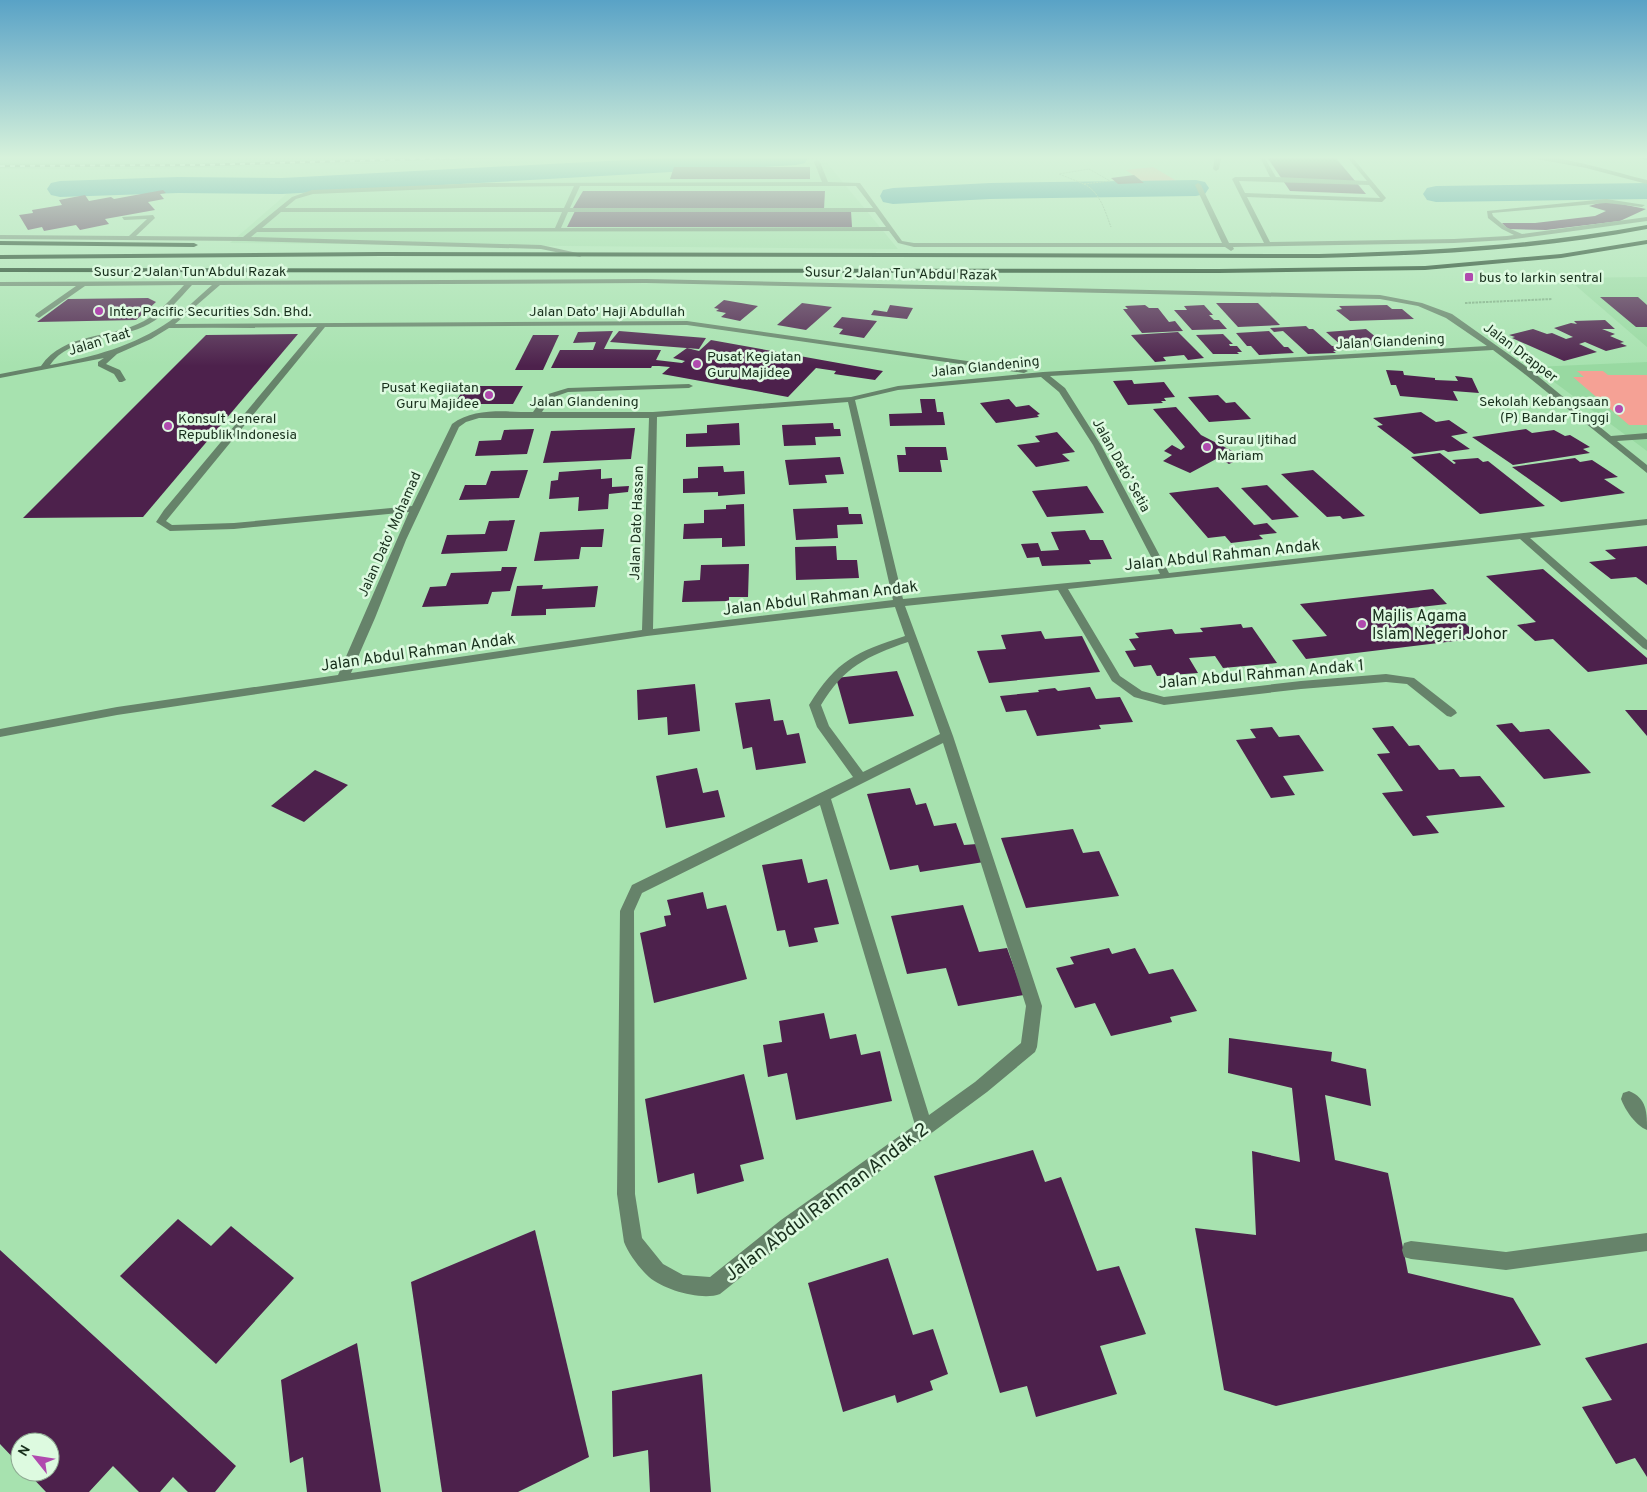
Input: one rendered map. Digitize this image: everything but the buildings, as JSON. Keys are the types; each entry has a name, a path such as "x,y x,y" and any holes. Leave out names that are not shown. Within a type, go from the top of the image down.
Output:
{"highway":[{"path":"0,257 380,254 1319,256 1437,253 1492,249 1541,244 1647,227"},
{"path":"0,270 1218,271 1425,268 1561,256 1647,242"},
{"path":"0,243 201,246 380,254"},
{"path":"1,284 383,278 424,270"}],"street":[{"path":"131,238 143,227"},
{"path":"245,239 260,227"},
{"path":"888,227 900,242 908,245 1227,245 1454,240 1521,236 1590,227"},
{"path":"1218,227 1227,245 1237,256"},
{"path":"1259,227 1268,244"},
{"path":"1502,227 1521,236"},
{"path":"256,230 891,230"},
{"path":"284,240 297,230"},
{"path":"0,237 245,239 541,247 580,255"},
{"path":"1287,244 1319,256"},
{"name":"Susur 2 Jalan Tun Abdul Razak","path":"1,284 217,284 383,278 646,280 1357,296 1380,297 1420,304"},
{"path":"39,316 84,284"},
{"path":"45,367 50,358 83,341 145,324 189,284"},
{"name":"Jalan Taat","path":"0,376 86,360 138,343 167,326 217,284"},
{"name":"Jalan Drapper","path":"1420,304 1435,309 1496,348 1647,470"},
{"name":"Jalan Dato' Haji Abdullah","path":"167,326 687,323 1043,374"},
{"path":"324,325 167,512 161,522 170,528 234,526 415,509"},
{"name":"Jalan Glandening","path":"478,415 653,415 850,399 898,388 1043,374 1496,348"},
{"path":"115,352 101,364 104,368 117,372 122,380"},
{"name":"Jalan Dato’ Setia","path":"1043,374 1062,390 1097,445 1166,576"},
{"path":"537,414 543,399 551,393 568,390 689,386"},
{"name":"Jalan Abdul Rahman Andak 2","path":"850,399 900,603 947,736 1034,1006 1029,1047 981,1087 924,1126 788,1227 712,1287 682,1284 656,1271 633,1242 626,1194 627,911 637,889 947,736"},
{"name":"Jalan Dato' Mohamad","path":"342,679 415,509 455,426 463,420 478,415"},
{"name":"Jalan Dato Hassan","path":"646,633 653,415"},
{"path":"1610,439 1647,436"},
{"name":"Jalan Abdul Rahman Andak","path":"0,734 117,711 646,633 900,603 1062,588 1647,522"},
{"path":"1522,536 1647,646"},
{"name":"Jalan Abdul Rahman Andak 1","path":"1062,588 1116,678 1126,688 1147,699 1164,701 1301,685 1386,678 1410,681 1451,713"},
{"path":"860,779 822,727 815,705 826,685 848,662 870,651 912,637"},
{"path":"0,725 117,711"},
{"path":"824,797 924,1126"},
{"path":"1629,1099 1647,1122"},
{"path":"1411,1250 1506,1261 1647,1242"}],"path":[{"path":"1435,309 1468,302 1552,299"}],"shaded area":[{"path":"249,227 880,227 898,249 230,243"},
{"path":"1647,277 1647,347 1567,278"},
{"name":"Sekolah Kebangsaan (P) Bandar Tinggi","path":"1647,362 1647,451 1534,367"},
{"path":"1577,371 1603,371 1608,375 1647,375 1647,425 1629,425 1573,377 1584,377"}],"place":[{"name":"bus to larkin sentral","path":"1469,277"},
{"name":"Inter Pacific Securities Sdn. Bhd.","path":"99,311"},
{"name":"Pusat Kegiatan Guru Majidee","path":"697,364"},
{"name":"Pusat Kegiiatan Guru Majidee","path":"489,395"},
{"name":"Sekolah Kebangsaan (P) Bandar Tinggi","path":"1619,409"},
{"name":"Konsult Jeneral Republik Indonesia","path":"168,426"},
{"name":"Surau Ijtihad Mariam","path":"1207,447"},
{"name":"Majlis Agama Islam Negeri Johor","path":"1362,624"}]}
